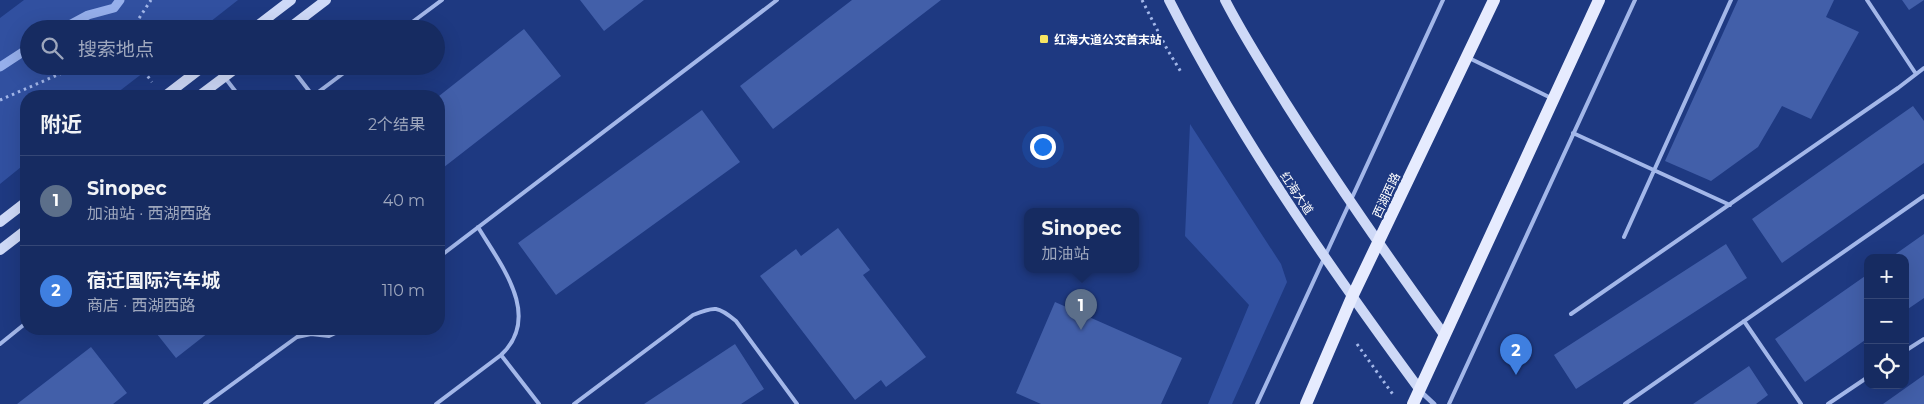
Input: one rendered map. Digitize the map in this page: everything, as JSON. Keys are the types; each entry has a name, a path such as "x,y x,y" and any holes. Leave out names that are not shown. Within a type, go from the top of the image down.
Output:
{"main road":[{"path":"267,20 291,0"},
{"path":"300,20 326,0"},
{"name":"红海大道","path":"1168,0 1194,51 1270,175 1324,257 1420,390"},
{"path":"1225,0 1240,28 1350,202 1444,336"},
{"name":"西湖西路","path":"1306,404 1352,297 1494,0"},
{"path":"1413,404 1599,0"},
{"path":"173,90 192,75"},
{"path":"207,90 228,75"},
{"path":"0,222 20,207"},
{"path":"0,250 20,235"}],"street":[{"path":"1420,390 1434,404"}],"lane":[{"path":"415,20 442,0"},
{"path":"445,252 777,0"},
{"path":"1257,404 1443,0"},
{"path":"1449,404 1635,0"},
{"path":"1624,237 1731,0"},
{"path":"1867,0 1916,74"},
{"path":"1467,57 1554,99"},
{"path":"1571,314 1898,88 1922,69 1924,75"},
{"path":"297,75 308,90"},
{"path":"321,90 341,75"},
{"path":"225,77 235,90"},
{"path":"1573,133 1730,205"},
{"path":"1625,404 1924,196"},
{"path":"436,404 502,355 509,348 517,330 519,310 517,296 512,284 478,227"},
{"path":"574,404 693,316 712,308 723,311 736,321 797,404"},
{"path":"1744,321 1800,404"},
{"path":"0,344 20,328"},
{"path":"205,404 297,338 307,335"},
{"path":"1909,349 1924,339"},
{"path":"502,355 539,404"},
{"path":"1828,404 1864,380"}],"path":[{"path":"138,20 151,0"},
{"path":"23,90 57,75"},
{"path":"0,100 20,91"}],"shaded area":[{"path":"24,0 238,0 212,20 20,20 20,75 140,75 121,90 20,90 20,168 0,184 0,18"},
{"path":"1190,124 1281,264 1287,282 1232,404 1208,404 1249,305 1185,236"}],"building":[{"path":"580,0 644,0 604,31"},
{"path":"852,0 941,0 773,129 740,86"},
{"path":"1738,0 1834,0 1826,17 1859,32 1811,119 1782,106 1758,147 1711,181 1665,161"},
{"path":"1902,0 1924,0 1909,10"},
{"path":"524,29 561,76 445,166 445,91"},
{"path":"1913,106 1924,121 1924,163 1782,263 1752,219"},
{"path":"702,110 740,162 556,295 518,243"},
{"path":"838,228 870,270 863,275 926,357 886,387 881,380 855,400 760,276 796,249 801,256"},
{"path":"1924,234 1924,298 1909,308 1909,254 1896,254"},
{"path":"1726,244 1747,278 1576,389 1554,355"},
{"path":"1864,277 1864,341 1805,382 1775,339"},
{"path":"1055,302 1182,358 1161,404 1041,404 1016,393"},
{"path":"158,335 205,335 176,358"},
{"path":"735,344 764,389 741,404 644,404"},
{"path":"91,347 127,393 113,404 17,404"},
{"path":"1749,366 1768,395 1756,404 1693,404"},
{"path":"1924,375 1924,404 1883,404 1904,389 1909,389 1909,386"}],"waterway":[{"path":"79,20 88,15 114,8 120,0"},
{"path":"0,67 20,54"}],"place":[{"name":"红海大道公交首末站","path":"1044,39"},
{"name":"Sinopec","path":"1081,330"},
{"name":"宿迁国际汽车城","path":"1516,375"}]}
